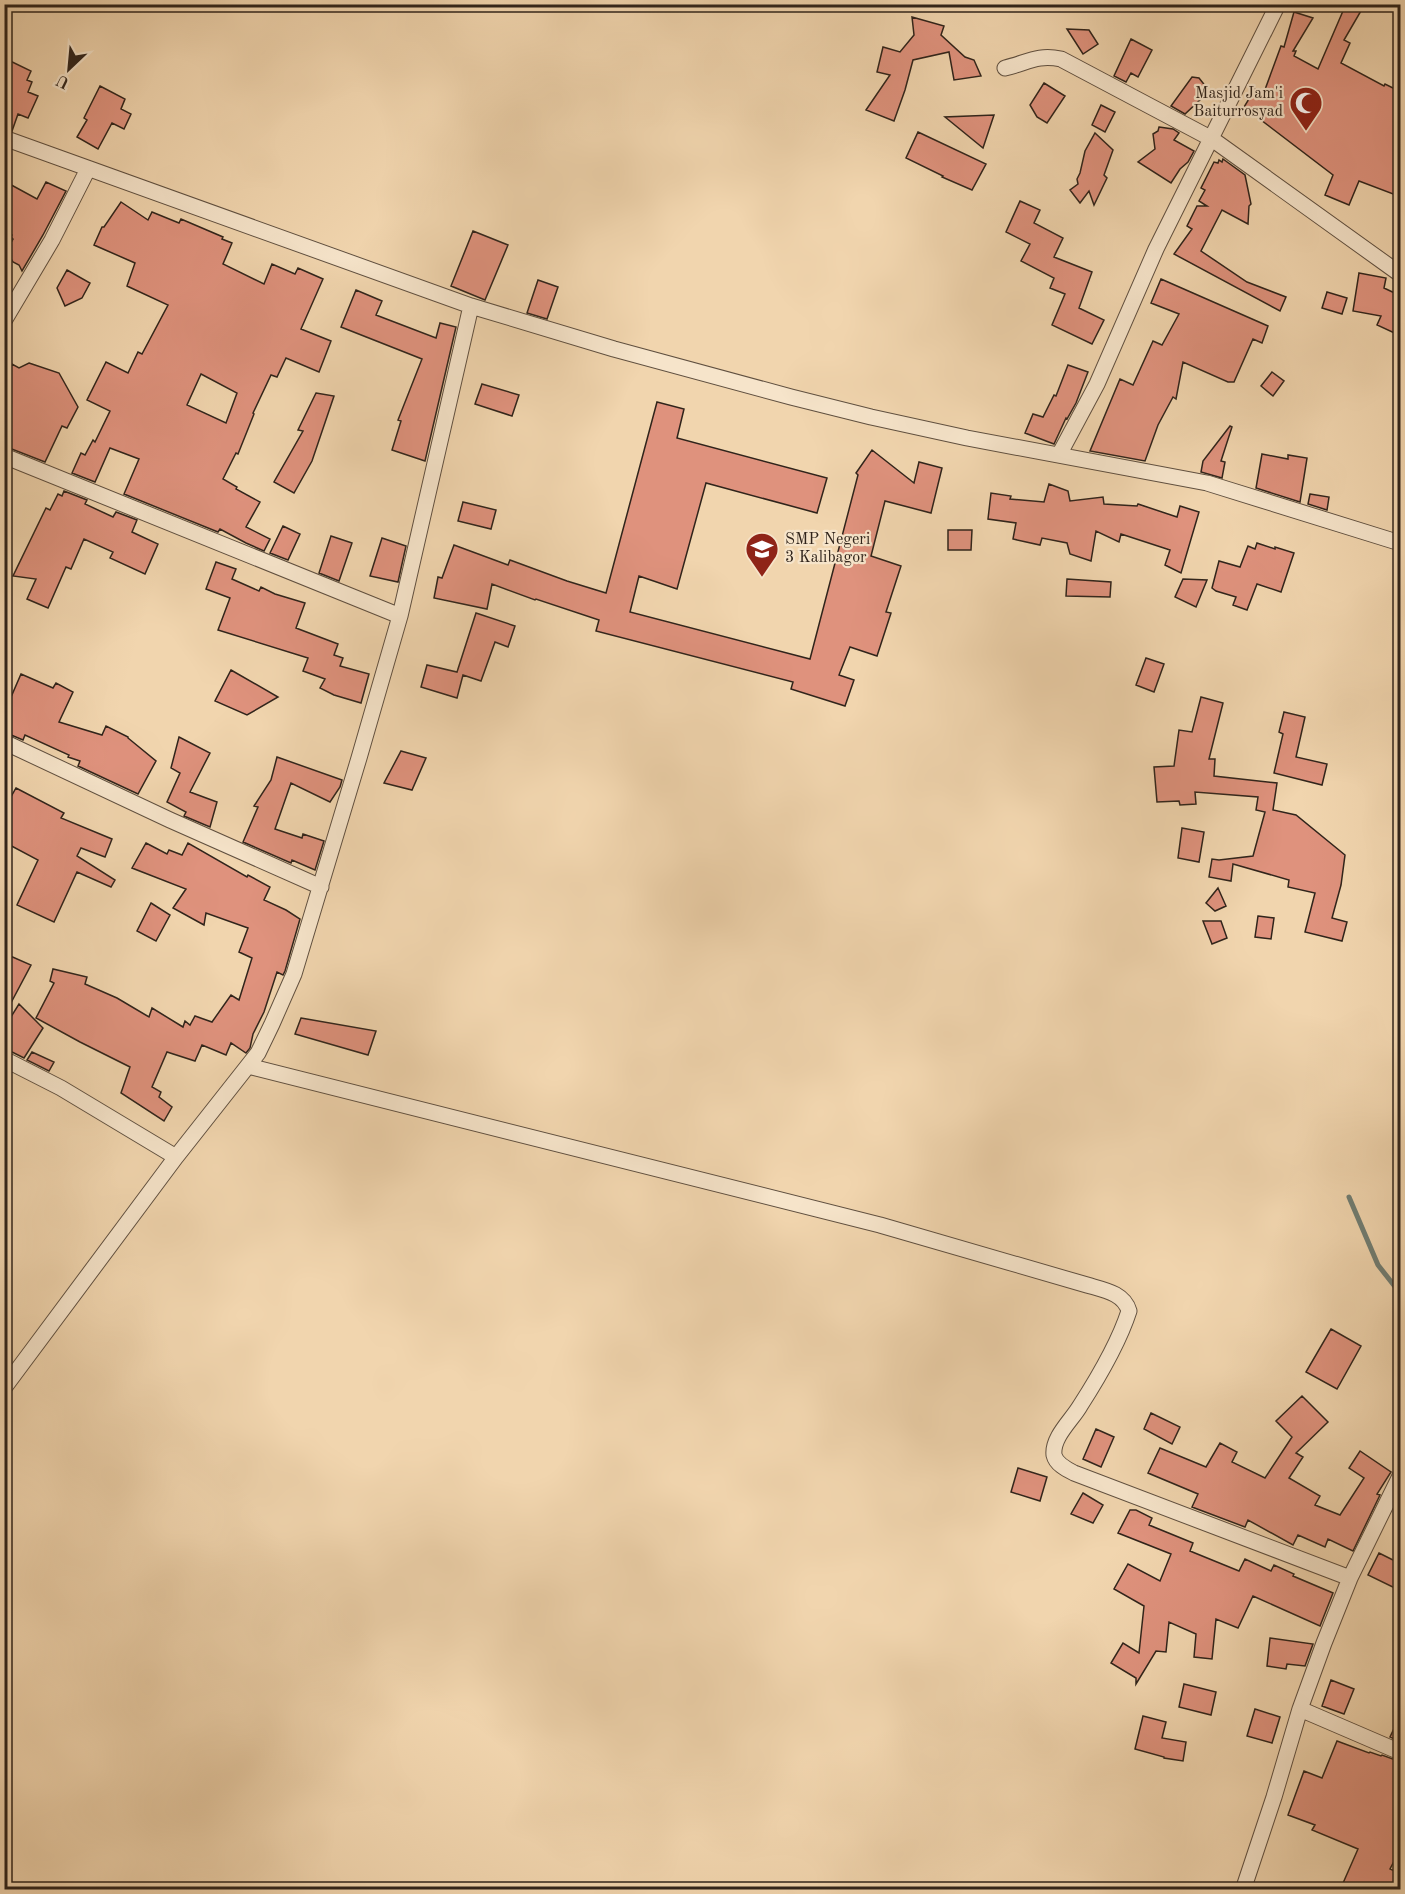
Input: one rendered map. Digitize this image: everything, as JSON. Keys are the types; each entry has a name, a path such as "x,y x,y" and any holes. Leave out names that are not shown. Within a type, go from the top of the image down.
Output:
{"street":[{"path":"1059,455 1097,384 1156,249 1278,4"},
{"path":"1005,68 1033,58 1061,59 1212,139 1401,274"},
{"path":"4,138 471,306 625,352 791,398 957,436 1207,483 1401,543"},
{"path":"4,321 52,240 88,169"},
{"path":"4,1388 176,1157 258,1053 294,974 400,616 471,306"},
{"path":"4,456 400,616"},
{"path":"4,742 170,820 321,887"},
{"path":"4,1059 61,1088 176,1157"},
{"path":"248,1066 880,1225 1120,1296 1129,1311 1123,1329 1081,1406 1058,1439 1054,1453 1056,1460 1074,1473 1350,1578"},
{"path":"1243,1890 1300,1709 1324,1643 1350,1578 1401,1476"},
{"path":"1300,1709 1401,1752"}],"building":[{"path":"1346,4 1365,4 1344,40 1350,43 1341,63 1384,86 1385,84 1401,92 1401,197 1359,181 1349,205 1325,195 1333,175 1244,107 1255,89 1263,95 1281,46 1284,47 1294,12 1313,18 1293,51 1296,51 1294,56 1318,69"},
{"path":"912,17 944,26 941,35 965,57 974,60 981,76 954,80 949,52 913,60 894,121 866,110 890,75 877,72 883,47 900,52 914,35"},
{"path":"1067,29 1089,30 1098,44 1083,54"},
{"path":"1131,39 1152,50 1138,77 1131,73 1126,82 1114,76"},
{"path":"4,58 31,71 27,80 32,82 28,92 38,96 28,118 18,114 12,131 4,129"},
{"path":"1192,77 1199,78 1207,88 1202,98 1185,114 1171,106"},
{"path":"1044,83 1065,96 1047,123 1037,117 1030,105"},
{"path":"100,86 125,99 121,109 131,114 124,129 112,123 98,149 77,137 87,120 84,118"},
{"path":"1101,105 1115,112 1105,132 1092,125"},
{"path":"994,115 983,148 945,117"},
{"path":"1159,127 1173,129 1179,133 1174,140 1194,151 1171,183 1138,162 1155,149 1153,134 1158,131"},
{"path":"918,132 986,164 972,190 906,158"},
{"path":"1095,133 1113,150 1104,175 1107,178 1094,205 1089,191 1080,203 1070,190 1078,184 1077,179 1085,151"},
{"path":"1223,159 1245,175 1251,204 1248,224 1222,210 1201,251 1247,282 1286,297 1280,311 1174,254 1192,229 1187,226 1197,206 1207,206 1199,201 1205,190 1201,188 1214,162 1218,163 1219,160 1222,162"},
{"path":"4,181 37,199 46,182 66,191 22,271 6,251 13,239 12,235 4,231"},
{"path":"1020,201 1040,210 1034,223 1063,238 1054,257 1092,272 1079,308 1104,320 1092,344 1052,325 1065,294 1050,288 1054,278 1021,261 1030,244 1006,232"},
{"path":"121,202 148,220 152,212 179,223 181,219 223,237 222,239 232,243 223,264 264,284 272,264 295,274 298,268 323,279 301,329 331,341 319,372 286,358 277,377 271,375 253,413 238,454 236,453 223,479 260,502 246,527 270,539 264,551 220,529 218,532 124,494 139,459 110,448 95,482 72,473 81,453 85,455 93,440 95,442 110,411 87,400 106,362 128,373 138,352 142,354 168,305 127,286 135,263 94,245","holes":["201,374 237,393 226,423 187,405"]},
{"path":"473,231 508,245 485,300 451,286"},
{"path":"67,270 90,283 82,298 65,306 57,288"},
{"path":"1359,273 1386,278 1384,288 1401,296 1401,336 1377,325 1381,316 1353,311"},
{"path":"1161,279 1268,326 1262,343 1253,339 1234,382 1228,382 1183,362 1176,399 1173,397 1158,425 1145,461 1090,451 1120,379 1133,385 1153,341 1162,345 1179,314 1151,303"},
{"path":"538,280 558,287 547,319 527,313"},
{"path":"356,290 382,301 376,315 436,338 440,323 456,327 425,461 392,450 401,421 398,420 422,359 341,327"},
{"path":"1327,292 1347,298 1342,314 1322,308"},
{"path":"29,363 59,373 78,407 67,428 62,426 45,462 4,446 4,380 12,364 19,368"},
{"path":"1068,365 1088,372 1076,403 1054,444 1025,433 1033,414 1043,417 1054,395 1056,396"},
{"path":"1272,372 1284,381 1273,396 1261,386"},
{"path":"482,384 519,395 512,416 475,404"},
{"path":"316,393 334,396 312,461 294,493 274,482 303,431 298,430"},
{"path":"657,402 684,409 677,438 827,478 817,513 706,483 677,589 639,576 630,612 810,659 858,475 856,473 872,450 914,483 919,462 942,468 931,513 885,501 871,556 901,566 886,612 891,613 877,656 850,647 839,675 854,680 845,706 791,689 793,682 596,631 599,620 492,584 487,609 434,598 438,577 442,578 454,545 508,565 510,560 606,593"},
{"path":"1230,426 1232,427 1221,461 1225,462 1222,478 1201,472 1203,461"},
{"path":"1262,454 1288,459 1288,455 1307,458 1300,502 1256,488"},
{"path":"1049,484 1068,491 1070,501 1103,497 1104,504 1137,506 1138,504 1177,517 1180,506 1199,512 1181,573 1165,565 1170,550 1121,534 1119,542 1096,531 1091,561 1070,554 1067,543 1042,538 1040,545 1013,539 1016,523 988,519 991,493 1011,496 1010,499 1044,502"},
{"path":"64,491 87,500 85,504 113,517 116,512 137,520 132,532 158,544 145,574 110,558 113,552 84,539 71,569 66,567 48,608 27,599 36,579 13,576 46,508 50,510 58,494 62,496"},
{"path":"1310,494 1329,497 1327,510 1308,504"},
{"path":"463,502 496,510 491,529 458,521"},
{"path":"283,526 300,534 288,560 270,553"},
{"path":"948,530 972,530 971,550 948,550"},
{"path":"331,536 352,543 339,581 319,573"},
{"path":"382,538 406,546 398,582 370,576"},
{"path":"1257,543 1294,553 1281,592 1257,584 1247,610 1233,605 1236,597 1212,588 1219,561 1240,567 1248,546 1255,549"},
{"path":"216,562 236,569 232,579 259,591 261,587 305,603 296,628 338,644 334,655 343,658 340,666 369,674 361,703 320,688 325,679 303,671 308,658 218,630 230,598 206,589"},
{"path":"1067,579 1111,582 1110,597 1066,596"},
{"path":"1183,579 1207,580 1196,607 1175,597"},
{"path":"476,613 515,626 508,647 495,642 481,681 463,675 457,698 421,687 427,665 457,672"},
{"path":"1146,658 1164,664 1154,692 1136,685"},
{"path":"231,670 278,697 247,715 215,701"},
{"path":"21,674 53,688 56,683 73,692 59,722 102,735 106,726 128,737 156,761 138,794 78,766 80,761 68,757 69,755 25,735 23,740 4,732 4,695 11,697"},
{"path":"1201,697 1223,703 1209,759 1215,759 1214,776 1277,783 1273,810 1296,815 1345,855 1341,885 1332,918 1347,922 1342,941 1305,932 1315,893 1288,887 1289,880 1233,864 1231,881 1209,877 1212,859 1253,856 1265,812 1256,810 1258,797 1195,792 1196,804 1180,805 1179,801 1157,802 1154,767 1174,766 1179,730 1192,732"},
{"path":"1284,712 1305,717 1296,757 1327,764 1322,785 1274,773 1283,734 1279,732"},
{"path":"179,737 210,753 190,792 217,802 210,827 184,816 186,812 167,802 180,773 171,768"},
{"path":"401,751 426,758 412,790 384,783"},
{"path":"277,757 342,780 330,802 291,783 275,829 302,838 303,834 324,841 315,870 292,860 291,863 243,842 258,807 254,806 271,780"},
{"path":"16,788 64,813 61,818 112,839 105,857 81,848 77,856 115,880 111,887 77,872 54,922 17,905 38,860 4,842 4,809"},
{"path":"1182,828 1204,832 1199,862 1178,858"},
{"path":"146,843 167,854 169,850 182,855 188,843 247,877 248,875 270,887 264,900 300,919 285,971 283,975 277,972 264,1012 246,1053 231,1043 226,1055 202,1045 195,1061 167,1052 152,1087 161,1092 159,1097 172,1107 164,1121 121,1093 130,1067 36,1018 54,983 50,981 53,969 87,977 85,984 117,998 149,1017 152,1008 183,1027 185,1021 190,1025 195,1016 212,1022 231,995 239,1000 252,958 239,952 248,928 206,913 204,925 173,908 186,889 132,868"},
{"path":"1218,888 1226,906 1215,911 1206,903"},
{"path":"151,903 170,915 156,941 137,931"},
{"path":"1258,916 1274,918 1271,939 1255,937"},
{"path":"1203,921 1221,921 1227,938 1212,944"},
{"path":"8,955 31,965 4,1016 4,963"},
{"path":"19,1004 43,1028 24,1058 4,1048 4,1028"},
{"path":"301,1018 376,1031 368,1055 295,1034"},
{"path":"32,1052 54,1062 49,1071 27,1060"},
{"path":"1331,1329 1361,1346 1337,1389 1306,1372"},
{"path":"1302,1396 1328,1422 1296,1453 1303,1457 1289,1478 1320,1496 1315,1505 1340,1515 1364,1478 1349,1468 1360,1451 1391,1472 1377,1494 1380,1495 1353,1551 1328,1539 1325,1547 1298,1535 1293,1545 1248,1520 1245,1527 1192,1507 1198,1494 1148,1473 1160,1448 1206,1467 1220,1443 1237,1452 1232,1462 1265,1478 1292,1437 1276,1421"},
{"path":"1151,1413 1180,1427 1172,1444 1144,1429"},
{"path":"1096,1429 1114,1437 1101,1467 1083,1459"},
{"path":"1018,1468 1047,1477 1040,1501 1011,1492"},
{"path":"1083,1493 1103,1505 1093,1523 1071,1514"},
{"path":"1130,1510 1136,1510 1152,1518 1149,1525 1193,1543 1190,1551 1239,1571 1245,1559 1271,1571 1274,1565 1333,1593 1320,1626 1253,1596 1238,1628 1216,1619 1212,1659 1194,1657 1196,1634 1169,1622 1166,1652 1156,1651 1136,1684 1136,1678 1111,1663 1123,1643 1139,1653 1144,1606 1114,1589 1128,1564 1160,1581 1171,1554 1118,1533"},
{"path":"1379,1553 1401,1564 1401,1591 1368,1575"},
{"path":"1270,1638 1313,1644 1305,1666 1287,1664 1286,1669 1267,1666"},
{"path":"1331,1680 1354,1689 1344,1714 1322,1706"},
{"path":"1184,1684 1216,1692 1211,1715 1179,1707"},
{"path":"1255,1709 1280,1717 1272,1743 1247,1736"},
{"path":"1401,1714 1401,1742 1390,1737"},
{"path":"1143,1716 1166,1722 1162,1738 1186,1742 1183,1761 1135,1749"},
{"path":"1337,1741 1401,1762 1401,1848 1390,1869 1401,1874 1401,1890 1340,1890 1358,1849 1312,1830 1315,1825 1288,1815 1304,1771 1322,1778"}],"waterway":[{"path":"1349,1197 1378,1265 1400,1293"}],"place":[{"name":"Masjid Jam'i Baiturrosyad","path":"1306,132"},
{"name":"SMP Negeri 3 Kalibagor","path":"762,578"}]}
